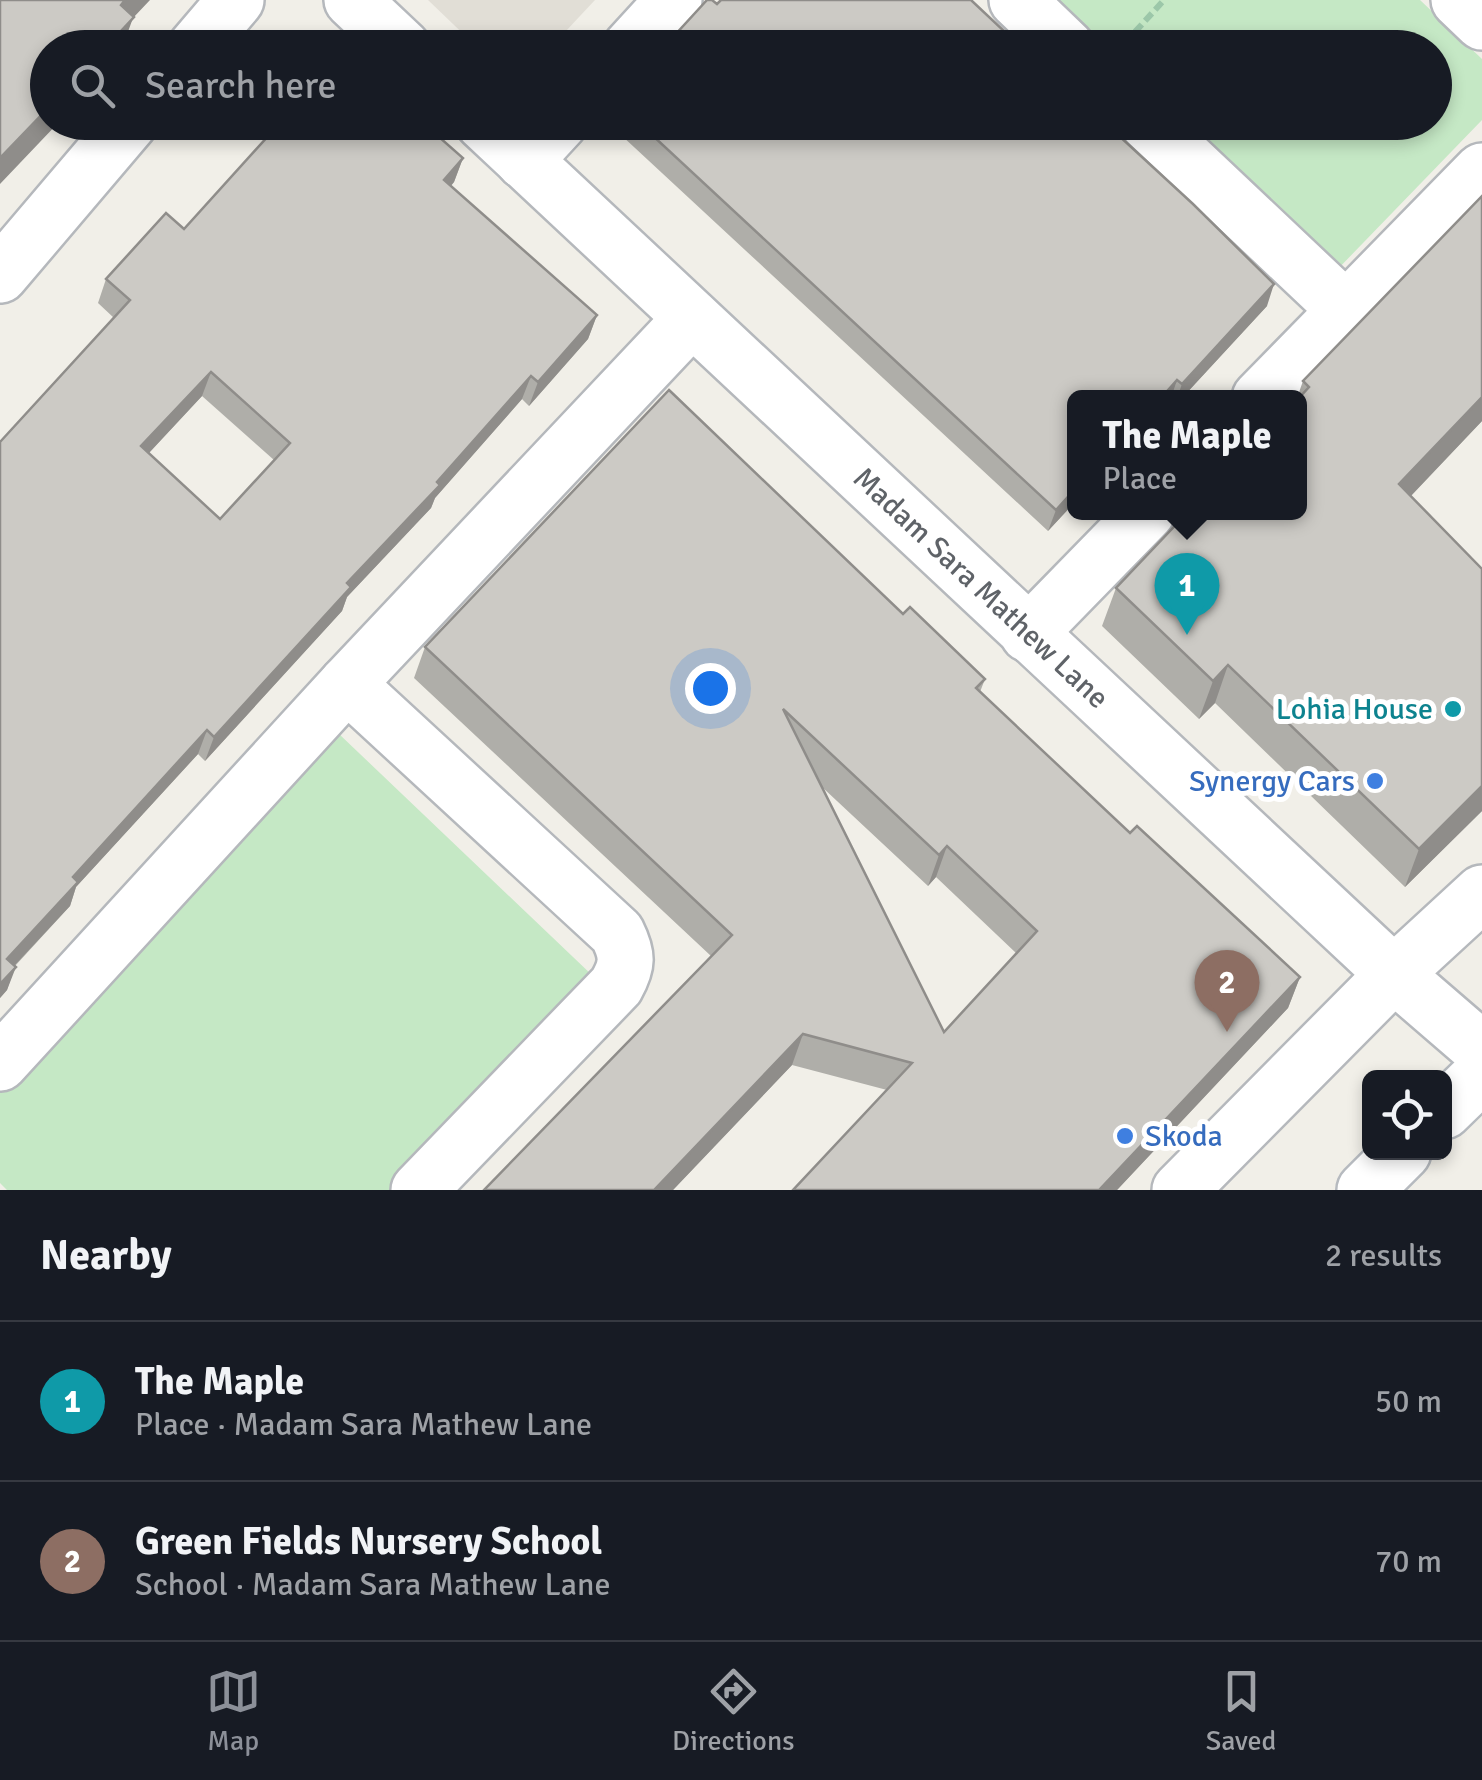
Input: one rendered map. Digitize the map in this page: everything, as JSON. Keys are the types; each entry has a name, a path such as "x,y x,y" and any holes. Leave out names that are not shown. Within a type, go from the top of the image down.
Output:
{"street":[{"path":"210,30 236,0"},
{"path":"352,0 384,30"},
{"path":"646,30 674,0"},
{"path":"1017,0 1048,30"},
{"path":"1459,0 1482,22"},
{"path":"0,274 115,140"},
{"path":"1166,140 1346,310"},
{"name":"Madam Sara Mathew Lane","path":"542,142 692,318 1394,974 1482,1050"},
{"path":"1268,390 1482,170"},
{"path":"0,1064 346,684 692,318"},
{"path":"1028,634 1139,520"},
{"path":"346,684 616,934 626,952 627,967 616,986 419,1190"},
{"path":"1180,1190 1394,974 1482,892"},
{"path":"1452,1103 1482,1074"},
{"path":"1366,1190 1395,1160"}],"path":[{"path":"1137,30 1164,0"}],"shaded area":[{"path":"428,0 595,0 567,30 459,30"}],"green space":[{"path":"1048,0 1420,0 1452,30 1080,30"},
{"path":"1452,30 1482,59 1482,120 1334,273 1195,140 1452,140"},
{"path":"338,733 594,977 390,1190 7,1190 0,1183 0,1086"}],"building":[{"path":"0,0 125,0 121,5 134,17 122,30 30,30 30,127 0,158"},
{"path":"707,0 717,4 721,0 971,0 1003,30 680,30"},
{"path":"265,140 442,140 463,158 444,180 597,315 538,382 531,376 437,482 440,485 347,583 351,587 214,737 207,730 73,877 78,882 7,959 16,967 0,984 0,442 130,300 106,279 166,213 184,229","holes":["211,372 290,443 220,519 141,446"]},
{"path":"657,140 1124,140 1193,204 1274,284 1182,384 1177,380 1168,390 1067,390 1067,498 1056,510"},
{"path":"1482,196 1482,397 1399,484 1482,569 1482,786 1419,849 1228,665 1213,681 1116,588 1180,520 1307,520 1309,387 1303,381"},
{"path":"669,390 903,614 910,607 985,679 976,688 1130,833 1137,826 1300,977 1099,1190 793,1190 912,1063 803,1034 654,1190 484,1190 732,935 425,647","holes":["783,709 939,855 947,846 1037,931 944,1032"]}],"place":[{"name":"The Maple","path":"1187,635"},
{"name":"Lohia House","path":"1453,709"},
{"name":"Synergy Cars","path":"1375,781"},
{"name":"Green Fields Nursery School","path":"1227,1032"},
{"name":"Skoda","path":"1125,1136"}]}
